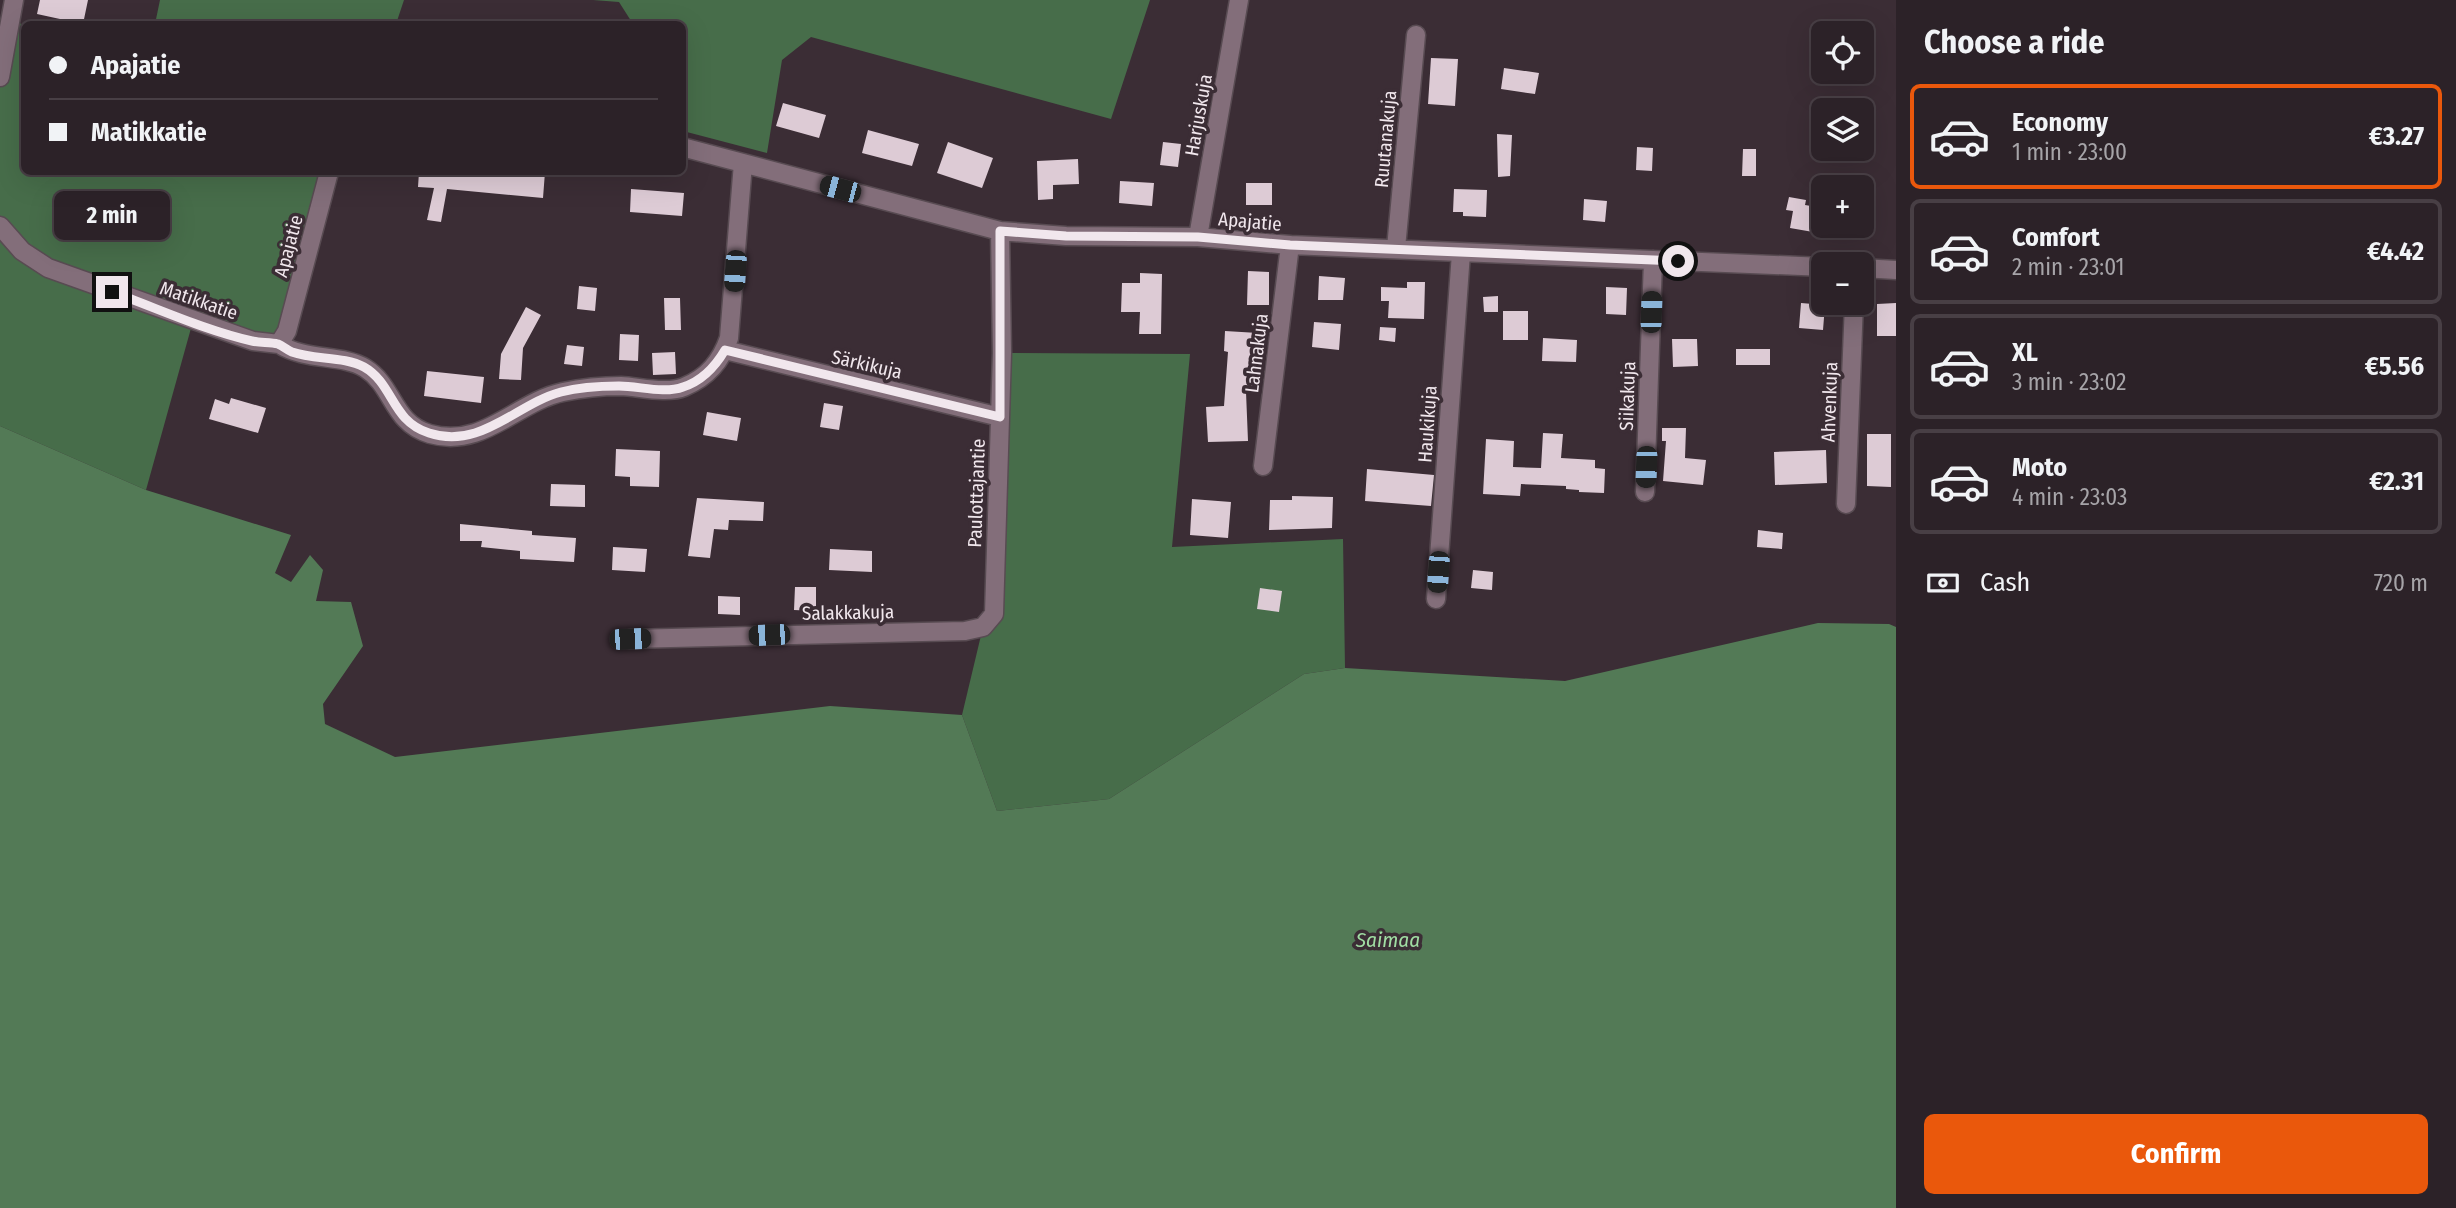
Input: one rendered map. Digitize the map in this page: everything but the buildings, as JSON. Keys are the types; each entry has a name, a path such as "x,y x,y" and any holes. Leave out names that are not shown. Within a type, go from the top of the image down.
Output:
{"street":[{"path":"0,77 14,0"},
{"name":"Harjuskuja","path":"1198,237 1239,0"},
{"name":"Ruutanakuja","path":"1396,248 1416,35"},
{"name":"Apajatie","path":"686,148 1000,231 1066,236 1198,237 1290,245 1811,266"},
{"name":"Matikkatie","path":"0,226 22,251 48,268 253,341 283,338 291,352 363,366 379,378 400,416 412,426 429,434 469,436 489,429 532,404 561,392 620,386 680,388 701,379 718,362 730,338 743,163"},
{"name":"Apajatie","path":"283,338 328,175"},
{"name":"Paulottajantie","path":"983,627 994,614 1000,417 1000,231"},
{"name":"Lahnakuja","path":"1263,466 1290,245"},
{"name":"Haukikuja","path":"1436,599 1461,253"},
{"name":"Siikakuja","path":"1645,492 1653,260"},
{"path":"1874,269 1896,270"},
{"name":"Ahvenkuja","path":"1846,504 1854,315"},
{"name":"Särkikuja","path":"725,350 1000,417"},
{"name":"Salakkakuja","path":"630,639 965,631 983,627"}],"shaded area":[{"path":"160,0 404,0 397,21 156,21"},
{"path":"593,0 1150,0 1111,119 811,37 782,60 767,153 686,132 686,21 631,21 619,2"},
{"path":"21,24 21,175 328,175 279,344 193,321 146,490 0,426 0,77 8,27"},
{"path":"1002,353 1190,354 1172,547 1343,539 1345,668 1304,674 1109,799 997,811 962,715 983,627 994,613"}],"water":[{"name":"Saimaa","path":"0,426 146,490 291,535 275,573 291,582 310,555 323,570 316,601 351,602 363,646 323,704 325,724 395,757 830,706 962,715 997,811 1109,799 1304,674 1345,668 1565,681 1818,623 1889,624 1896,627 1896,1208 0,1208"}],"route":[{"path":"112,292 253,341 279,344 291,352 363,366 379,378 400,416 412,426 429,434 450,437 469,436 489,429 532,404 561,392 620,386 680,388 701,379 718,362 725,350 1000,417 1000,231 1066,236 1198,237 1290,245 1678,261"}]}
